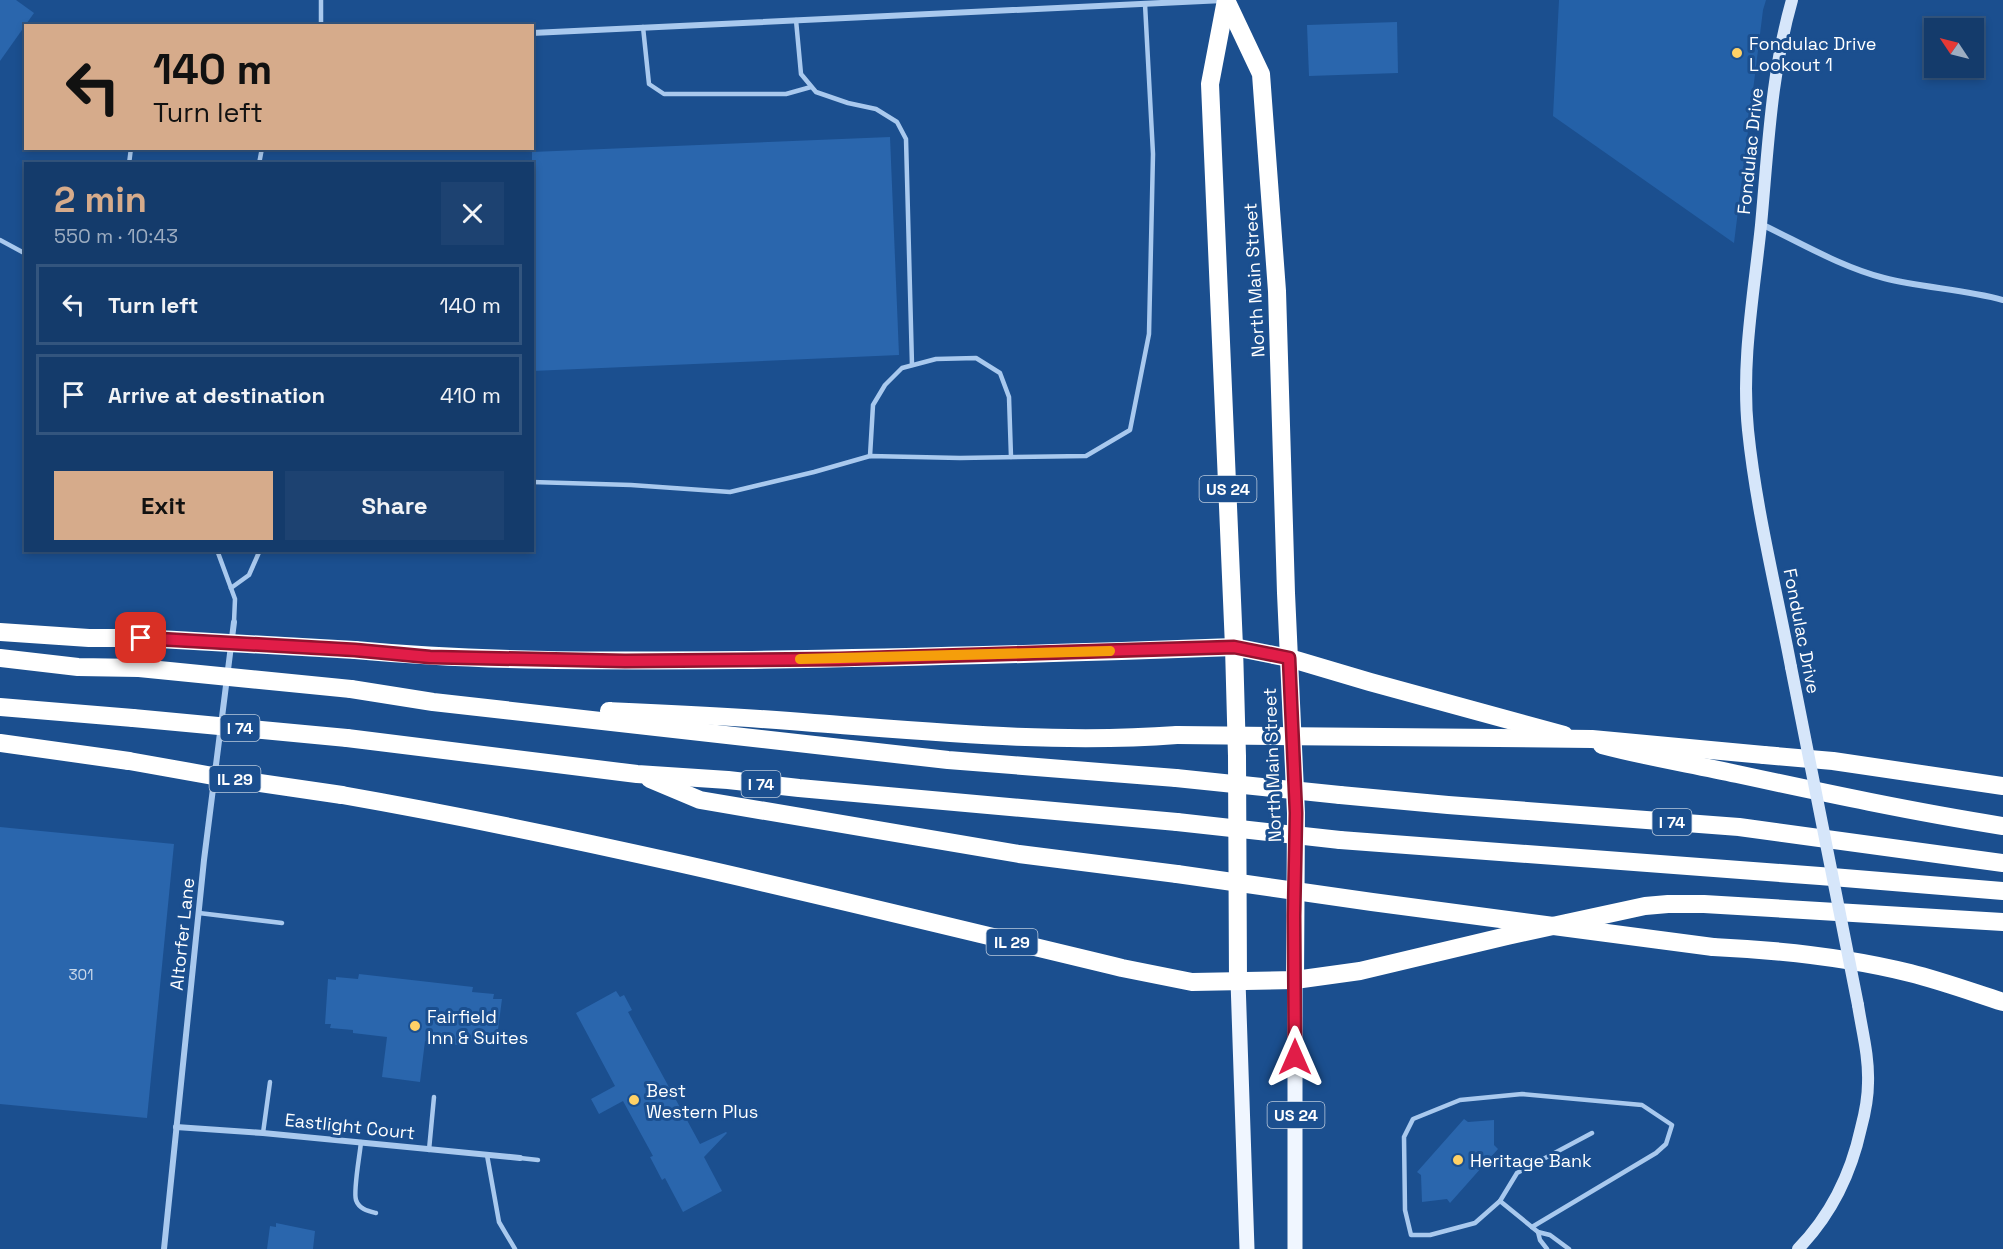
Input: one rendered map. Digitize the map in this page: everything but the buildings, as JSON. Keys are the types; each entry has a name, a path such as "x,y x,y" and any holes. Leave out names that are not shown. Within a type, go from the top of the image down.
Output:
{"highway":[{"name":"North Main Street","path":"1225,0 1210,84 1234,647 1238,981"},
{"name":"North Main Street","path":"1225,0 1261,74 1277,302 1296,813 1295,980"},
{"path":"0,632 355,650 442,658 625,661 839,659 1234,647 1289,658 1494,717 1629,752 1844,797 2003,826"},
{"name":"I 74","path":"0,658 78,667 139,668 351,689 433,702 948,760 1176,778 1448,805 1739,827 2003,863"},
{"path":"433,702 738,717 967,734 1106,737 1177,735 1592,739 1833,761 2003,786"},
{"name":"I 74","path":"0,707 346,738 637,774 728,780 1177,822 1340,840 2003,891"},
{"name":"IL 29","path":"0,743 129,760 213,776 450,814 617,849 1122,968 1191,982 1238,981"},
{"path":"637,774 700,800 1019,854 1713,947 1821,956 1930,979 2003,1002"},
{"path":"1238,981 1295,980 1360,971 1650,905 1704,904 2003,922"}],"main road":[{"name":"North Main Street","path":"1295,980 1295,1249"},
{"name":"North Main Street","path":"1238,981 1247,1249"}],"street":[{"path":"534,33 1225,0"},
{"name":"Fondulac Drive","path":"1792,0 1784,26 1772,94 1747,364 1747,419 1752,466 1763,527 1867,1054 1868,1081 1868,1099 1850,1170 1838,1196 1822,1221 1798,1249"},
{"path":"1761,224 1852,267 1881,277 2003,300"},
{"name":"Altorfer Lane","path":"164,1249 199,913 234,622"},
{"name":"Eastlight Court","path":"176,1127 263,1133 520,1158"}],"lane":[{"path":"321,0 321,24"},
{"path":"534,482 631,484 730,492 870,456 1086,456 1130,430 1149,334 1153,154 1145,4"},
{"path":"796,20 801,74 816,92 876,109 897,122 906,139 912,365"},
{"path":"643,27 649,84 664,93 786,94 812,87"},
{"path":"0,240 24,253"},
{"path":"870,456 873,405 885,385 902,368 936,358 976,358 1000,373 1010,397 1011,457"},
{"path":"218,552 235,599 234,622"},
{"path":"231,588 249,575 259,552"},
{"path":"199,913 282,923"},
{"path":"263,1133 270,1082"},
{"path":"1532,1227 1656,1153 1666,1144 1672,1125 1642,1105 1522,1094 1460,1100 1413,1119 1404,1137 1406,1210 1411,1235 1430,1236 1475,1223 1500,1200 1517,1173 1592,1133"},
{"path":"429,1150 434,1097"},
{"path":"361,1142 356,1201 365,1210 376,1213"},
{"path":"487,1155 499,1222 515,1249"},
{"path":"520,1158 538,1160"},
{"path":"1500,1200 1538,1233 1547,1249"},
{"path":"1538,1233 1550,1235 1569,1249"}],"shaded area":[{"path":"1559,0 1766,0 1734,243 1553,116"}],"slow traffic":[{"path":"800,659 1110,651"}],"place":[{"name":"Fondulac Drive Lookout 1","path":"1737,53"},
{"name":"Fairfield Inn & Suites","path":"415,1026"},
{"name":"Best Western Plus","path":"634,1100"},
{"name":"Heritage Bank","path":"1458,1160"}],"route":[{"path":"141,638 487,659 625,661 839,659 1234,647 1289,658 1296,813 1295,1057"}]}
